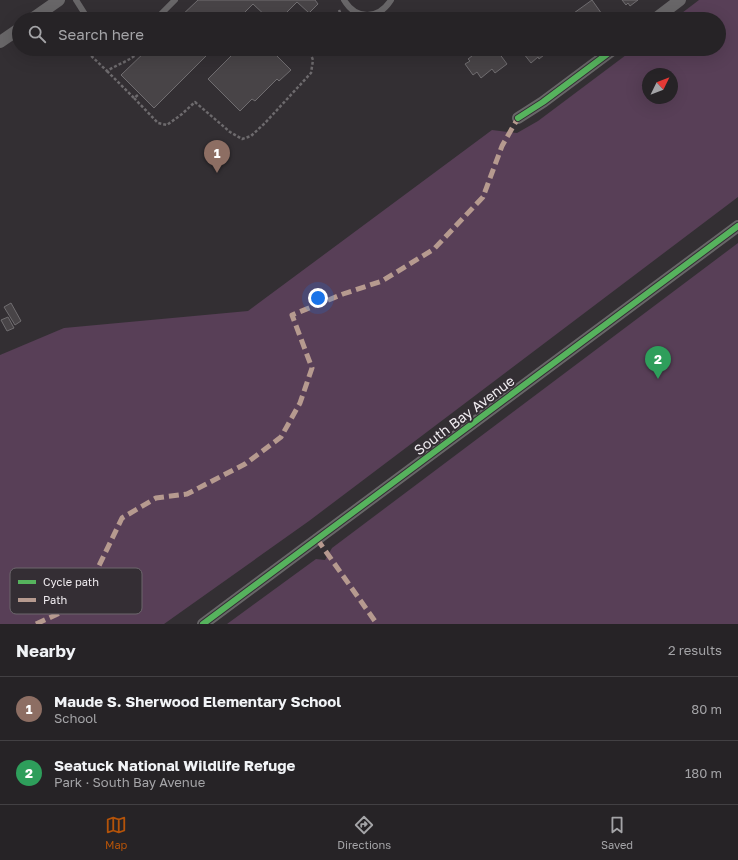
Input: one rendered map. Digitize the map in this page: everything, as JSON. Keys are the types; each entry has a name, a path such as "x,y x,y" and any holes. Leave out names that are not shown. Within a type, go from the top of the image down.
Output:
{"street":[{"path":"42,12 59,0"},
{"path":"664,12 680,0"},
{"path":"0,42 12,33"},
{"path":"518,118 543,102 605,56"},
{"name":"South Bay Avenue","path":"204,624 738,226"}],"lane":[{"path":"76,0 84,12"},
{"path":"163,12 175,0"},
{"path":"344,0 348,7 355,12"},
{"path":"380,12 391,0"}],"path":[{"path":"91,56 158,123 167,125 195,102 230,132 242,139 251,136 265,123 311,72 313,60 312,56"},
{"path":"107,71 136,56"},
{"path":"134,98 138,95"}],"shaded area":[{"path":"699,0 738,0 738,197 309,521 164,624 0,624 0,355 64,328 248,311 492,130 517,133 538,121 625,56 726,56 726,12 683,12"},
{"path":"738,243 738,624 227,624 316,559 325,560 332,548"}],"building":[{"path":"198,0 315,0 318,4 310,12 308,12 297,2 287,12 262,12 253,4 245,12 185,12"},
{"path":"592,0 600,12 575,12"},
{"path":"622,0 638,0 630,6 628,3 626,5"},
{"path":"141,56 206,56 154,108 121,75"},
{"path":"231,56 277,56 291,70 279,81 277,79 255,101 252,99 240,111 208,79"},
{"path":"472,56 501,56 507,64 495,73 492,69 481,78 477,72 473,75 465,64 470,61 468,59"},
{"path":"526,56 543,56 539,59 538,57 531,63"},
{"path":"11,303 21,321 15,325 4,307"},
{"path":"8,317 14,328 7,331 1,320"}],"marked path":[{"path":"98,568 122,518 156,498 187,494 245,464 281,437 300,403 312,368 292,315 343,294 382,281 434,249 483,197 502,146 518,118"},
{"path":"317,539 377,624"},
{"path":"36,624 58,614"}],"cycle path":[{"path":"518,118 543,102 605,56"},
{"path":"203,624 738,226"}],"place":[{"name":"Maude S. Sherwood Elementary School","path":"217,173"},
{"name":"Seatuck National Wildlife Refuge","path":"658,379"}]}
